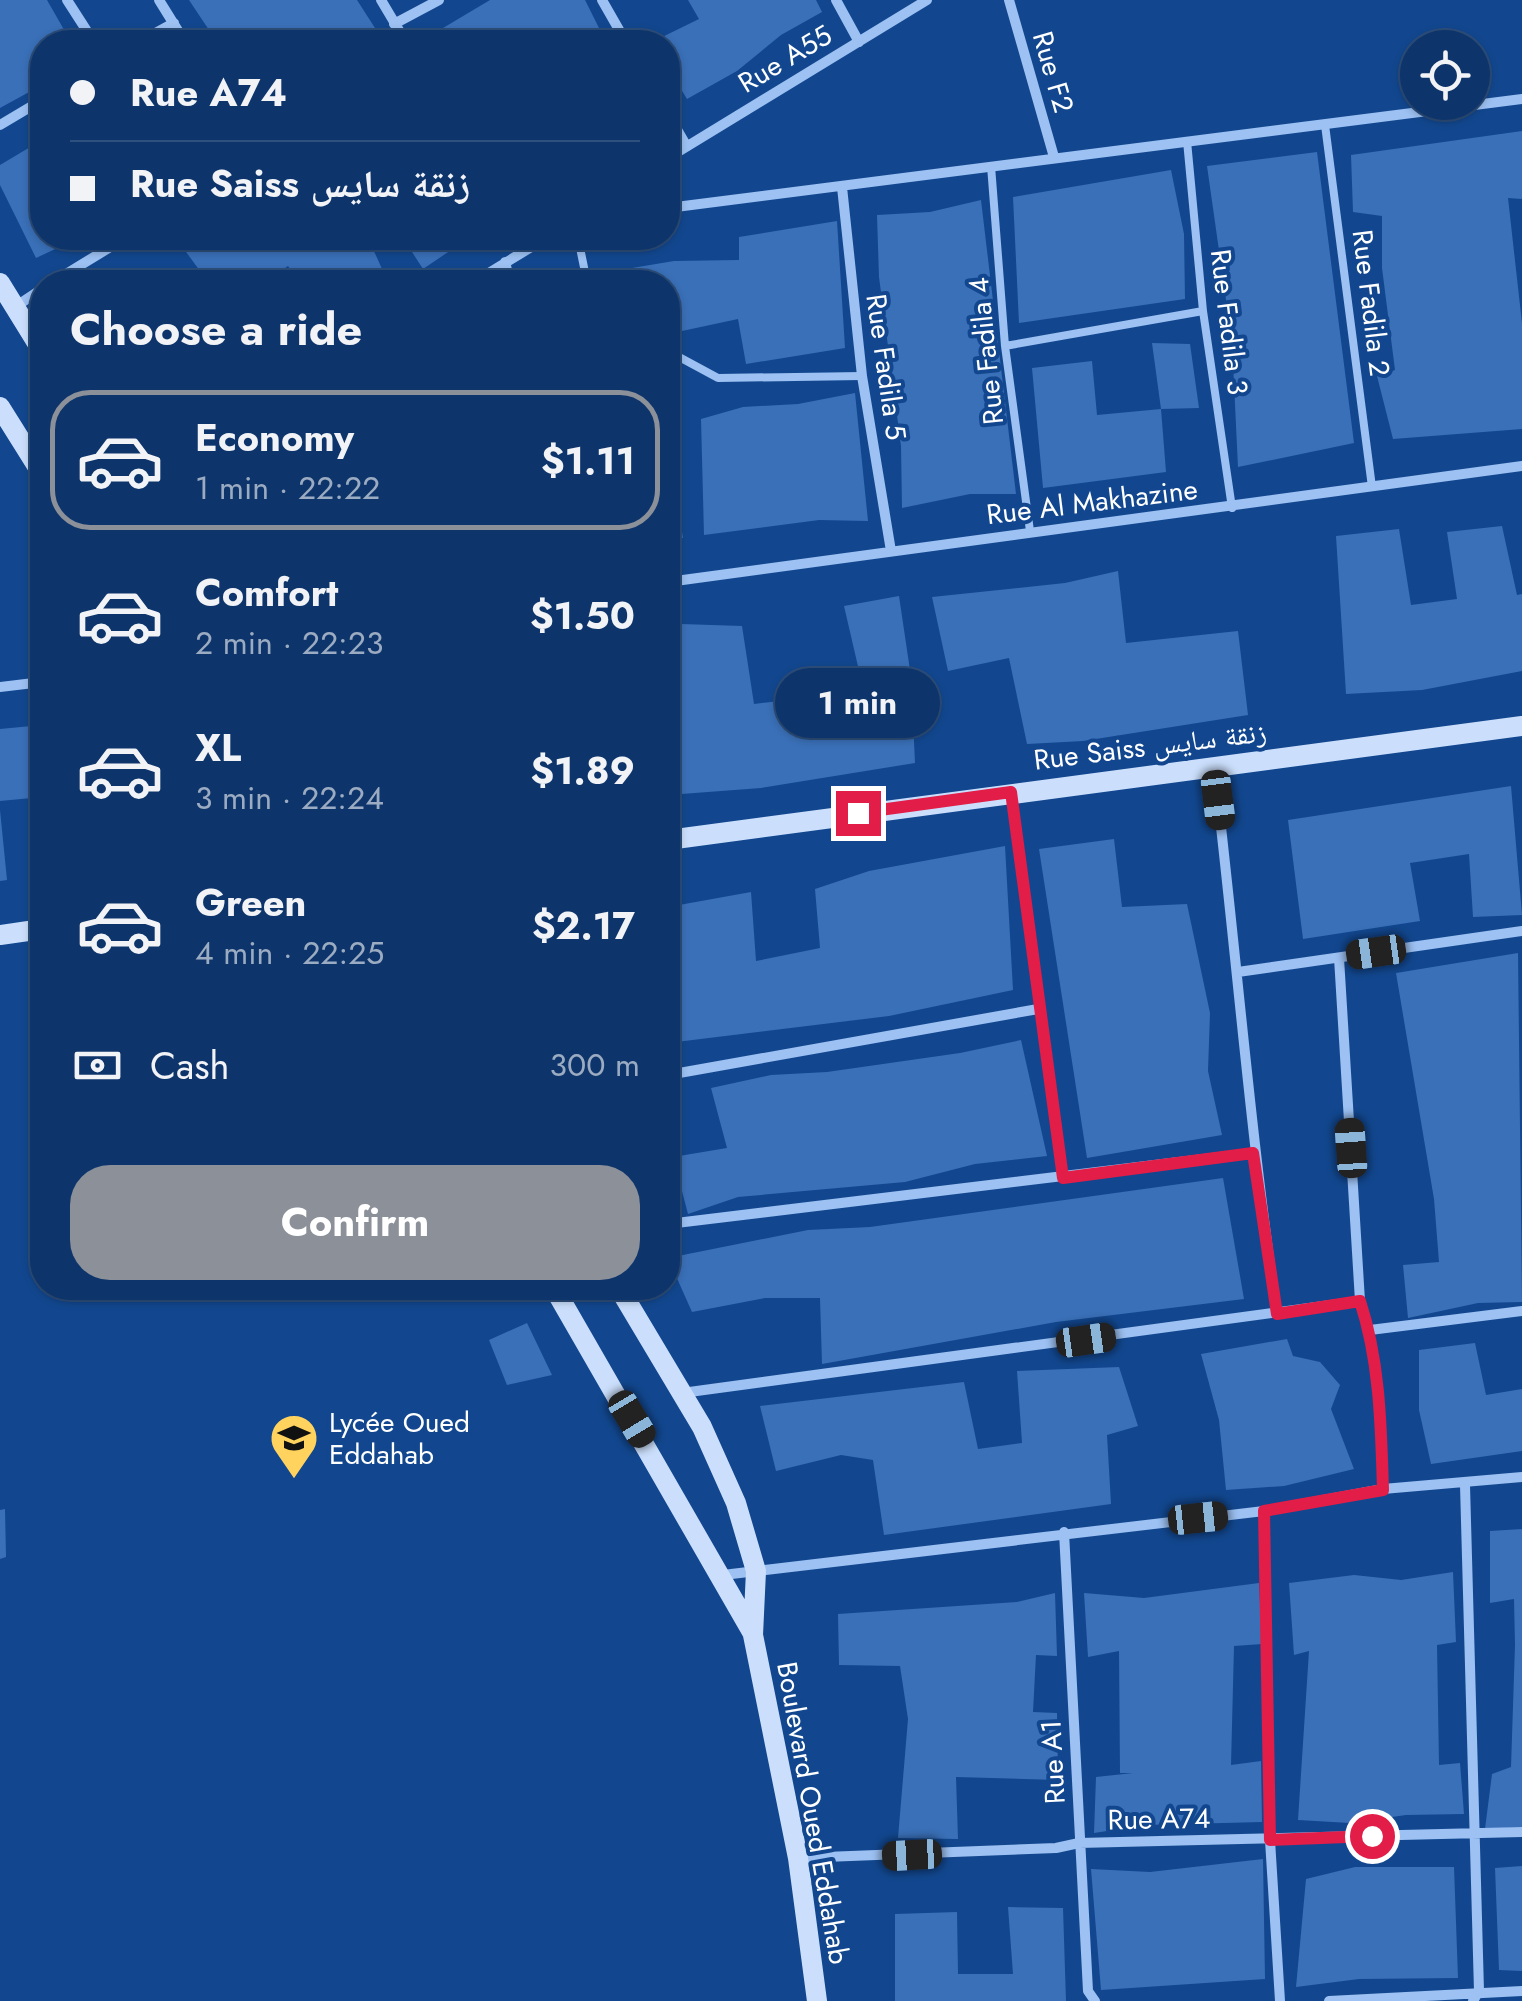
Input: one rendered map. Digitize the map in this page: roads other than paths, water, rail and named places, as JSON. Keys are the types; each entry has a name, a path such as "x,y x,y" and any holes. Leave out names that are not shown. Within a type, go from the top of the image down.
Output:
{"street":[{"path":"67,0 86,30"},
{"path":"159,0 178,30"},
{"path":"380,0 398,30"},
{"path":"394,24 439,0"},
{"path":"602,0 619,30"},
{"path":"836,0 859,42"},
{"name":"Rue A55","path":"680,149 927,0"},
{"name":"Rue F2","path":"1009,0 1054,157"},
{"path":"162,30 174,24"},
{"path":"680,207 1522,99"},
{"path":"0,125 30,107"},
{"path":"680,135 686,145"},
{"name":"Rue Fadila 5","path":"842,188 862,376 891,551"},
{"path":"73,270 105,250"},
{"path":"493,270 518,250"},
{"path":"506,262 508,270"},
{"path":"0,283 30,332"},
{"path":"14,307 30,297"},
{"path":"0,407 30,455"},
{"name":"Rue Al Makhazine","path":"680,580 1522,466"},
{"path":"0,687 30,683"},
{"name":"Rue Saiss زنقة سايس","path":"680,838 1522,726"},
{"path":"1214,765 1238,972 1253,1153 1277,1314"},
{"path":"1011,792 1063,1178"},
{"path":"0,936 30,931"},
{"path":"1238,972 1522,931"},
{"path":"1340,958 1360,1301 1370,1330 1380,1416 1383,1490"},
{"path":"680,1073 1038,1009"},
{"path":"680,1223 1253,1153"},
{"name":"Boulevard Oued Eddahab","path":"561,1300 754,1634"},
{"name":"Boulevard Oued Eddahab","path":"626,1300 681,1393 736,1503 756,1571 754,1634 798,1858 818,2001"},
{"path":"681,1393 1360,1301"},
{"path":"1370,1330 1522,1311"},
{"path":"723,1575 1264,1511 1383,1490 1522,1477"},
{"path":"1465,1484 1476,1996"},
{"path":"1264,1511 1270,1840 1280,2001"},
{"name":"Rue A1","path":"1064,1532 1079,1843 1092,1996"},
{"name":"Rue A74","path":"798,1858 1056,1848 1079,1843 1522,1832"},
{"path":"1329,2001 1476,1996 1522,1990"}],"lane":[{"name":"Rue Fadila 2","path":"1325,125 1372,486"},
{"name":"Rue Fadila 3","path":"1187,142 1203,311 1232,508"},
{"name":"Rue Fadila 4","path":"991,166 1005,346 1030,531"},
{"path":"1005,346 1203,311"},
{"path":"680,357 718,378 862,376"}],"place":[{"name":"Lycée Oued Eddahab","path":"294,1480"}]}
